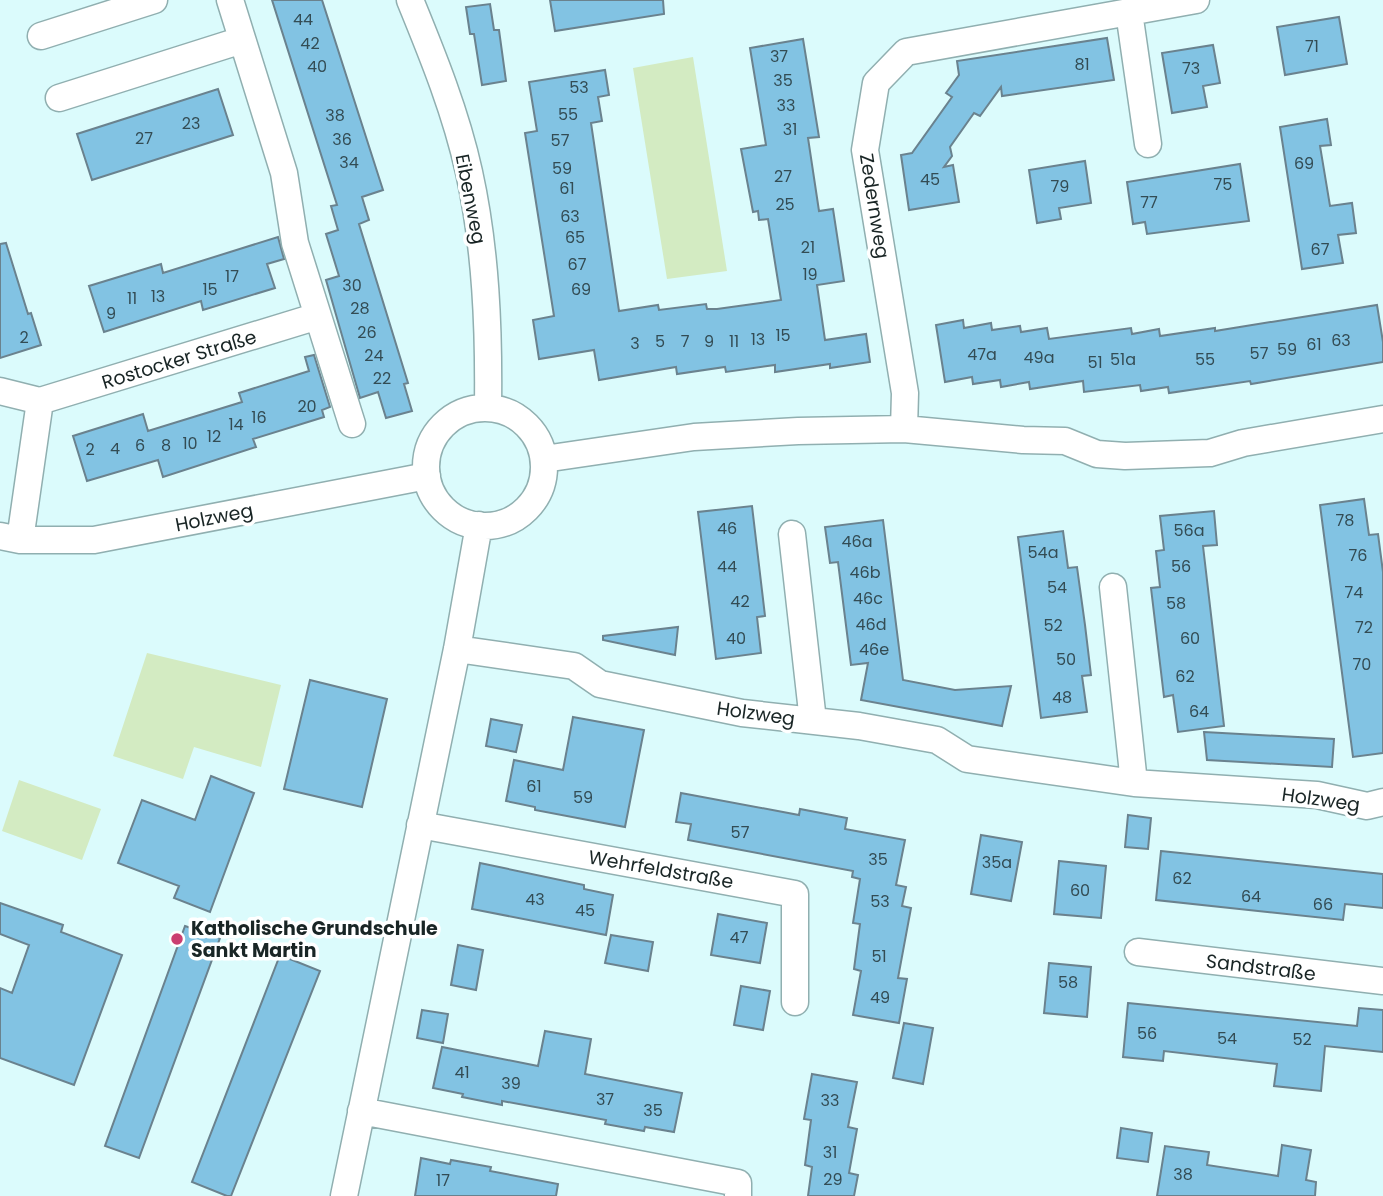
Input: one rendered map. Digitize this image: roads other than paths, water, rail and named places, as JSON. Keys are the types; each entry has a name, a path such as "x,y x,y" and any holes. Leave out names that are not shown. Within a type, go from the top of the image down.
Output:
{"street":[{"path":"41,36 154,0"},
{"path":"230,0 284,173 295,243 352,424"},
{"name":"Eibenweg","path":"410,0 441,76 469,172 484,271 489,368 488,407"},
{"name":"Zedernweg","path":"904,429 905,393 864,150 876,83 906,52 1196,0"},
{"path":"1129,12 1148,144"},
{"path":"59,97 242,40"},
{"name":"Rostocker Straße","path":"40,401 318,316"},
{"path":"0,391 40,401 10,538"},
{"path":"488,407 513,414 535,435 544,459 541,485 532,503 517,516 499,524 479,525 457,519 443,508 432,493 427,476 427,458 441,427 455,416 471,409 488,407"},
{"path":"544,459 694,437 904,429 1023,440 1065,441 1097,454 1125,456 1210,453 1243,443 1383,419"},
{"name":"Holzweg","path":"10,538 94,540 427,476"},
{"path":"344,1196 457,649 479,525"},
{"name":"Holzweg","path":"792,534 813,721"},
{"path":"1113,587 1134,783"},
{"name":"Holzweg","path":"457,649 574,666 600,684 742,713 859,726 937,740 967,759 1134,783 1317,795 1367,806 1383,802"},
{"name":"Wehrfeldstraße","path":"420,825 795,894 795,1002"},
{"name":"Sandstraße","path":"1138,952 1383,981"},
{"path":"361,1111 738,1183 738,1196"}],"place":[{"name":"Katholische Grundschule Sankt Martin","path":"177,939"}]}
